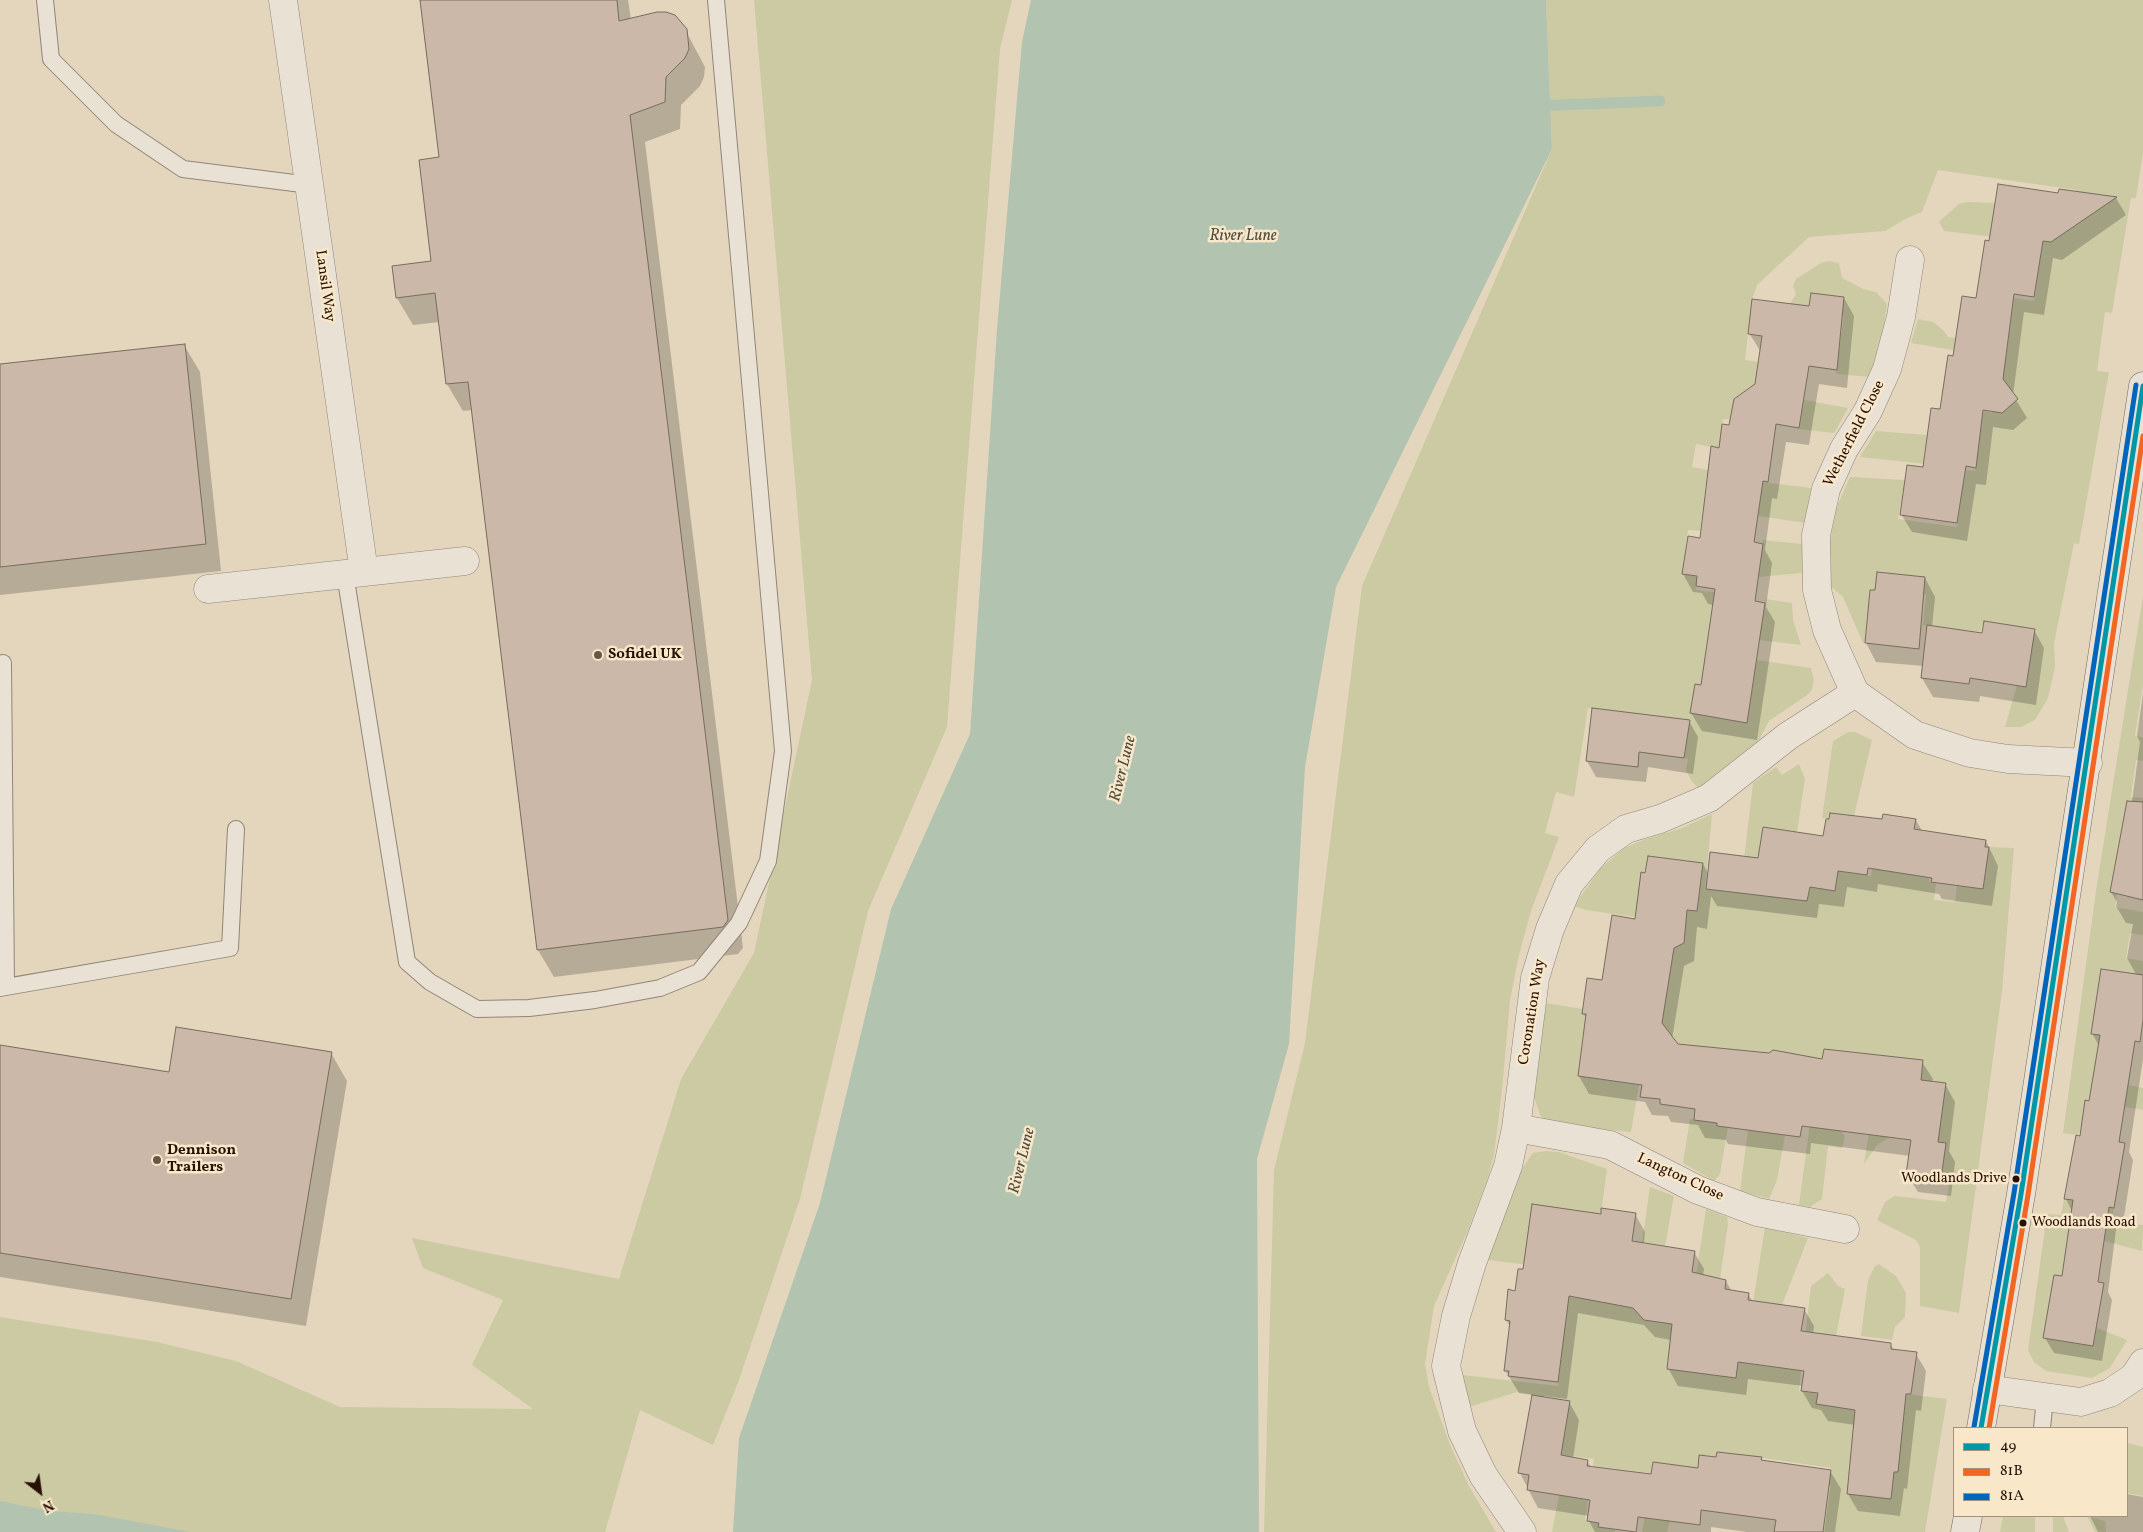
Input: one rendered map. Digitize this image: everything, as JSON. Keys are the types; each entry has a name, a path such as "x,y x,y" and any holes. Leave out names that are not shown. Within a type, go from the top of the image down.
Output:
{"street":[{"name":"Lansil Way","path":"283,0 310,185 355,573"},
{"name":"Wetherfield Close","path":"1855,693 1827,630 1817,590 1816,535 1826,489 1844,449 1868,411 1887,369 1900,317 1910,260"},
{"path":"1981,1427 2020,1202 2136,468 2143,386"},
{"path":"208,588 465,561"},
{"path":"1855,693 1915,735 1970,753 2008,759 2088,764"},
{"name":"Coronation Way","path":"1522,1532 1492,1489 1462,1431 1446,1366 1461,1299 1472,1263 1508,1166 1516,1128 1535,978 1550,929 1569,884 1598,849 1626,829 1660,820 1709,798 1788,736 1855,693"},
{"name":"Langton Close","path":"1516,1128 1610,1145 1698,1190 1757,1212 1845,1229"},
{"path":"1988,1389 2081,1402 2110,1393 2134,1377 2143,1363"},
{"path":"1965,1532 1968,1517"}],"lane":[{"path":"45,0 51,59 116,124 183,169 310,185"},
{"path":"355,573 406,962 430,982 477,1009 530,1008 596,1000 660,988 699,972 739,923 768,861 783,751 716,0"},
{"path":"3,663 3,987 230,948 236,829"},
{"path":"2042,1427 2045,1398"}],"green space":[{"path":"754,0 1012,0 1000,49 947,727 868,911 800,1199 739,1380 713,1445 640,1410 605,1532 0,1532 0,1317 157,1342 236,1361 340,1407 533,1409 472,1365 503,1300 423,1268 412,1238 619,1279 681,1079 754,953 812,680"},
{"path":"1546,0 2143,0 2143,153 2136,198 2131,198 2112,313 2105,312 2097,371 2109,372 2079,544 2074,543 2054,644 2055,667 2048,698 2035,720 2021,727 2005,727 2017,685 2026,687 2034,629 1984,621 1980,632 1923,625 1926,595 1895,592 1897,574 1877,572 1875,590 1870,590 1865,643 1863,643 1843,597 1830,586 1830,544 1835,511 1850,477 1905,480 1898,519 1957,527 1965,470 1975,471 1983,414 1984,411 1992,413 1996,386 2006,358 2014,298 2034,301 2044,235 2058,237 2064,233 2076,190 1938,170 1922,212 1907,218 1885,231 1809,237 1757,285 1752,299 1745,360 1759,362 1753,396 1740,394 1734,399 1733,406 1749,422 1723,419 1719,448 1696,444 1692,467 1714,471 1707,476 1700,531 1688,530 1682,574 1697,576 1696,590 1714,592 1714,596 1706,652 1709,686 1695,684 1691,706 1704,716 1747,722 1757,660 1811,668 1814,680 1812,690 1769,721 1759,740 1698,788 1686,770 1688,759 1684,758 1689,725 1644,715 1588,708 1574,797 1556,792 1545,833 1559,837 1531,911 1519,955 1510,1000 1494,1155 1488,1177 1468,1230 1434,1306 1425,1364 1429,1387 1450,1445 1469,1486 1496,1532 1264,1532 1274,1170 1305,1043 1362,586 1552,149"},
{"path":"1968,202 1995,203 1991,228 1994,237 1944,231 1939,222 1959,204"},
{"path":"1828,261 1839,263 1842,278 1863,289 1876,292 1887,304 1882,341 1871,377 1836,374 1844,316 1842,315 1844,297 1811,293 1808,310 1786,310 1796,294 1793,286 1796,279 1821,263"},
{"path":"1918,319 1933,322 1948,337 1956,338 1958,351 1911,343"},
{"path":"1804,400 1848,408 1834,433 1799,429"},
{"path":"1876,431 1927,435 1924,455 1926,464 1860,457"},
{"path":"1762,482 1811,488 1806,523 1758,516"},
{"path":"1763,540 1802,544 1802,573 1758,577"},
{"path":"2143,596 2143,685 2135,736 2143,737 2143,761 2136,760 2131,797 2143,798 2143,834 2125,845 2119,844 2110,892 2117,894 2115,907 2143,912 2143,935 2130,933 2126,958 2143,961 2143,975 2101,969 2091,1033 2100,1035 2095,1068 2130,1074 2129,1085 2143,1088 2143,1110 2086,1100 2081,1132 2076,1135 2063,1133 2096,891"},
{"path":"1766,599 1792,603 1793,620 1801,645 1750,639 1751,628 1761,628"},
{"path":"1848,732 1855,732 1872,740 1854,816 1831,813 1829,819 1822,818 1833,741"},
{"path":"1799,764 1805,779 1797,832 1763,828 1758,862 1813,886 1813,888 1835,890 1838,871 1871,876 1872,868 1929,877 1929,882 1936,883 1934,900 1955,902 1957,886 1983,889 1989,847 2014,848 2002,991 1959,1313 1920,1306 1920,1247 1916,1240 1877,1220 1885,1202 1895,1196 1946,1202 1950,1180 1941,1179 1946,1143 1938,1142 1945,1083 1921,1080 1923,1060 1824,1049 1820,1072 1766,1056 1704,1069 1654,1034 1682,909 1697,911 1700,888 1685,886 1688,861 1648,856 1635,917 1586,910 1574,906 1600,869 1624,848 1682,828 1712,814 1705,889 1740,893 1753,783 1776,767 1782,775"},
{"path":"1545,1003 1583,1009 1583,1014 1589,1014 1583,1033 1578,1076 1639,1085 1631,1132 1574,1127 1545,1121 1540,1115 1533,1094"},
{"path":"1871,1118 1917,1141 1890,1137 1877,1145 1864,1164"},
{"path":"1690,1119 1717,1123 1717,1126 1728,1127 1720,1174 1714,1181 1683,1163"},
{"path":"1810,1123 1840,1130 1845,1136 1842,1148 1828,1146 1822,1199 1810,1207 1799,1205"},
{"path":"1748,1130 1785,1135 1777,1180 1769,1199 1740,1191"},
{"path":"1559,1152 1607,1169 1597,1244 1644,1320 1652,1321 1659,1317 1744,1363 1801,1371 1799,1391 1905,1407 1906,1394 1947,1399 1925,1532 1823,1532 1831,1468 1729,1453 1728,1458 1699,1455 1698,1468 1653,1462 1651,1473 1593,1466 1594,1459 1558,1454 1532,1395 1517,1392 1469,1407 1463,1375 1558,1386 1568,1297 1586,1299 1529,1265 1487,1260 1521,1170 1533,1153"},
{"path":"1650,1187 1674,1196 1665,1246 1642,1242"},
{"path":"2064,1199 2114,1208 2111,1221 2143,1225 2142,1251 2104,1241 2068,1236 2063,1276 2054,1275 2043,1338 2093,1346 2097,1328 2127,1340 2110,1368 2092,1378 2046,1371 2034,1362 2028,1350 2047,1214 2061,1215"},
{"path":"1706,1209 1727,1217 1728,1224 1720,1279 1696,1276"},
{"path":"1765,1227 1808,1238 1782,1305 1752,1309"},
{"path":"1879,1264 1896,1276 1906,1293 1905,1317 1895,1327 1892,1340 1861,1336 1868,1280 1875,1266"},
{"path":"1828,1273 1838,1286 1845,1289 1836,1336 1805,1336 1811,1286"},
{"path":"2128,1443 2143,1447 2143,1496 2128,1493"},
{"path":"1559,1495 1588,1500 1585,1520 1599,1523 1598,1527 1615,1530 1615,1532 1552,1532"},
{"path":"1645,1514 1651,1519 1670,1521 1667,1532 1642,1532"},
{"path":"2003,1517 2035,1517 2035,1532 2000,1532"},
{"path":"2053,1517 2063,1517 2069,1532 2053,1532"},
{"path":"2088,1517 2105,1521 2106,1532 2095,1532"}],"water":[{"name":"River Lune","path":"1031,0 1546,0 1552,149 1336,587 1305,767 1289,1044 1257,1159 1259,1532 733,1532 739,1438 820,1203 891,909 970,734 997,329 1022,42"},
{"path":"0,1501 49,1511 94,1514 190,1532 0,1532"}],"building":[{"name":"Sofidel UK","path":"420,0 617,0 619,21 657,12 666,12 675,15 687,29 689,49 685,58 666,77 665,102 630,115 728,920 723,927 537,950 468,382 446,384 435,293 396,298 392,266 431,261 419,160 439,157"},
{"path":"1998,184 2058,193 2059,189 2117,197 2051,242 2043,241 2034,297 2014,294 2003,379 2018,399 2002,413 1983,410 1976,468 1966,466 1957,523 1900,515 1907,465 1923,467 1931,408 1940,409 1948,355 1953,356 1962,296 1976,298 1985,240 1989,241"},
{"path":"1811,293 1844,297 1837,370 1809,366 1799,428 1776,424 1768,482 1763,481 1754,542 1763,544 1755,601 1765,603 1747,723 1690,713 1695,684 1701,685 1715,589 1696,586 1697,576 1682,574 1688,536 1700,538 1711,446 1719,448 1722,424 1729,425 1734,399 1755,384 1762,336 1748,334 1752,299 1809,306"},
{"path":"185,344 206,544 0,567 0,364"},
{"path":"1877,572 1925,577 1919,649 1865,643 1870,590 1875,590"},
{"path":"1984,621 2035,629 2026,687 1970,678 1969,684 1921,678 1927,625 1982,633"},
{"path":"1592,708 1690,720 1684,758 1639,752 1638,767 1586,761"},
{"path":"2127,801 2143,802 2143,900 2110,892"},
{"path":"1830,813 1882,819 1883,814 1916,819 1914,829 1986,840 1985,847 1989,847 1983,889 1931,882 1932,878 1868,868 1867,875 1838,871 1835,891 1810,887 1807,901 1706,889 1710,852 1758,858 1763,827 1823,836 1826,819 1829,819"},
{"path":"1648,856 1703,863 1697,911 1687,910 1684,943 1674,948 1662,1023 1678,1044 1769,1053 1773,1050 1822,1059 1824,1049 1923,1060 1921,1080 1946,1083 1938,1142 1946,1143 1941,1179 1906,1174 1911,1140 1802,1126 1800,1137 1717,1126 1717,1123 1694,1120 1695,1109 1660,1104 1660,1099 1640,1097 1642,1085 1578,1076 1586,1014 1582,1014 1587,978 1602,980 1612,915 1635,919 1641,872 1645,873"},
{"path":"2101,969 2143,975 2143,1020 2140,1042 2135,1041 2119,1142 2125,1143 2114,1208 2109,1207 2098,1282 2104,1283 2093,1346 2043,1338 2054,1275 2062,1276 2073,1200 2064,1199 2076,1135 2080,1136 2085,1100 2089,1101 2100,1035 2091,1034"},
{"name":"Dennison Trailers","path":"176,1027 332,1052 291,1299 0,1253 0,1045 169,1072"},
{"path":"1532,1204 1601,1214 1601,1208 1636,1213 1632,1241 1695,1251 1692,1272 1726,1280 1725,1289 1749,1293 1748,1300 1805,1308 1801,1331 1891,1343 1891,1349 1917,1352 1911,1394 1906,1394 1898,1472 1894,1472 1891,1499 1847,1494 1855,1410 1816,1404 1818,1393 1801,1391 1804,1371 1738,1362 1736,1378 1667,1369 1672,1324 1644,1320 1633,1308 1569,1296 1558,1382 1508,1376 1509,1371 1504,1371 1510,1321 1505,1320 1508,1289 1515,1291 1518,1269 1523,1269"},
{"path":"1532,1395 1570,1401 1561,1455 1588,1460 1587,1466 1651,1474 1653,1462 1698,1468 1699,1455 1716,1457 1717,1452 1762,1457 1761,1460 1831,1470 1823,1532 1774,1532 1776,1520 1701,1510 1700,1525 1638,1517 1636,1532 1598,1527 1599,1523 1587,1521 1590,1500 1527,1490 1529,1475 1518,1473"}],"waterway":[{"path":"1534,106 1660,101"}],"transit line":[{"name":"81A","path":"1974,1427 2014,1193 2136,385"},
{"name":"49","path":"1981,1427 2021,1194 2143,386"},
{"name":"81B","path":"1989,1427 2028,1195 2143,436"}],"place":[{"name":"Sofidel UK","path":"598,655"},
{"name":"Dennison Trailers","path":"157,1160"},
{"name":"Woodlands Drive","path":"2016,1179"},
{"name":"Woodlands Road","path":"2023,1223"}]}
